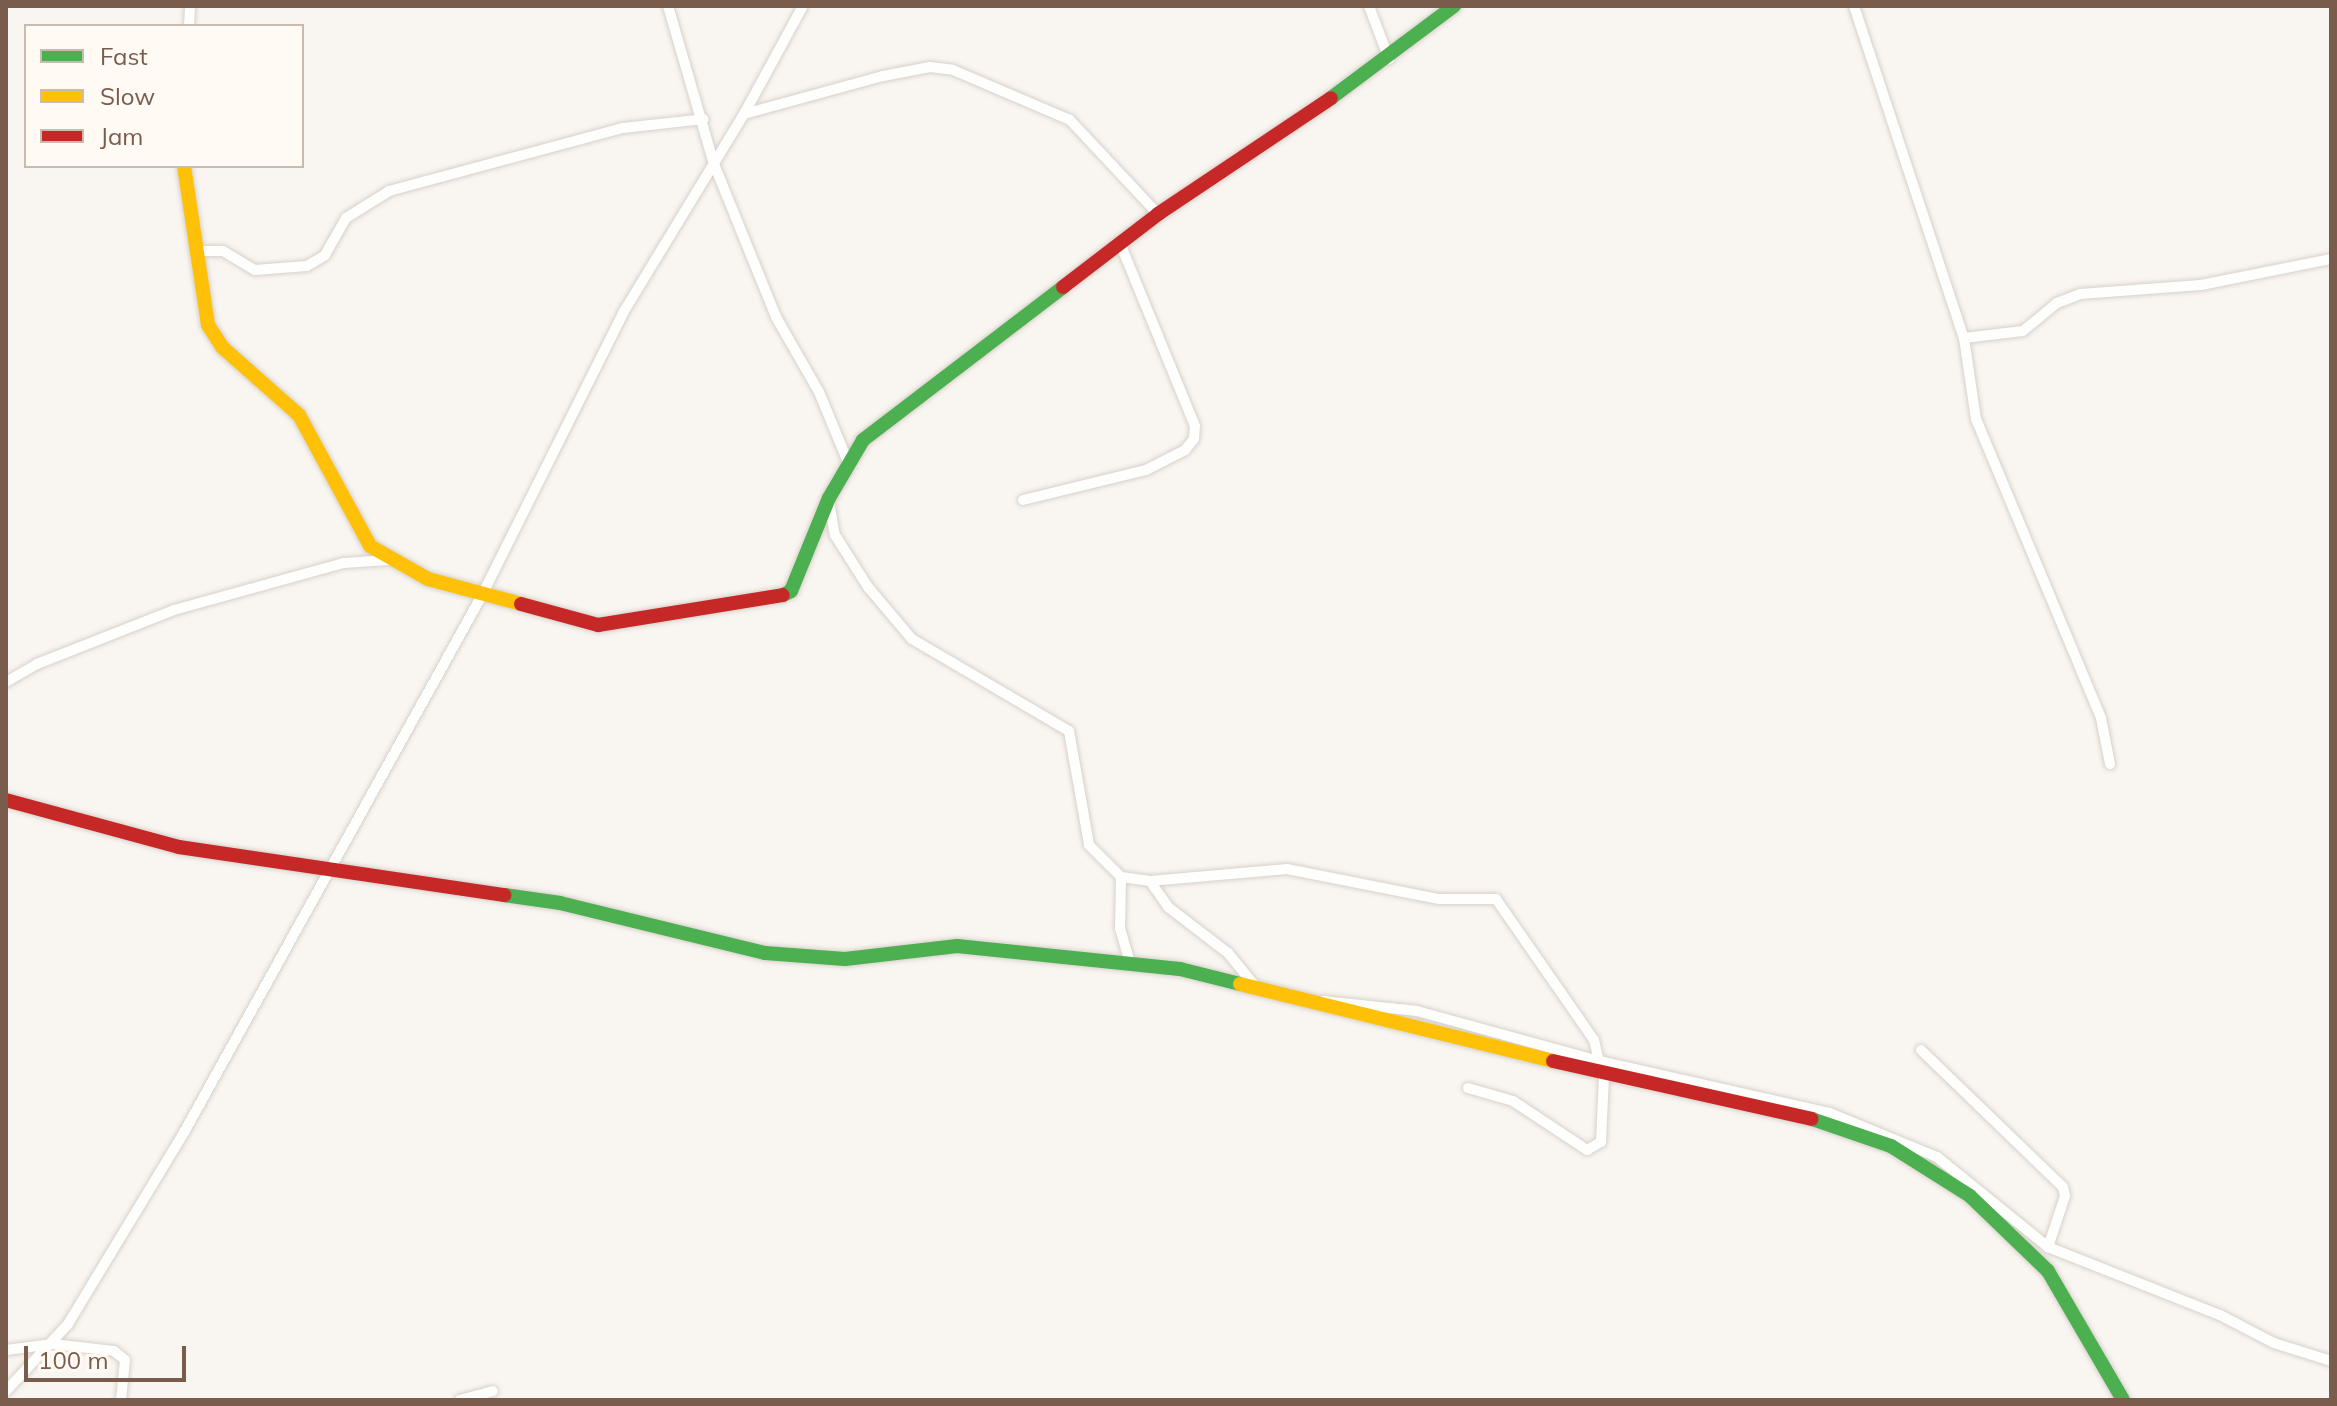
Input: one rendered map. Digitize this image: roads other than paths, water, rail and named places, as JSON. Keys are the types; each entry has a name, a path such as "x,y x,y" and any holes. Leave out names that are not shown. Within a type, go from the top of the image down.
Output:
{"street":[{"path":"668,6 704,119 714,164 776,317 819,392 848,462"},
{"path":"6,1391 53,1344 182,1136 481,597 623,313 744,114 803,6"},
{"path":"1369,6 1389,59"},
{"path":"184,168 213,336 299,415 370,546 388,560 481,597 598,625 771,600 796,584 829,498 848,462 874,430 1158,214 1389,59 1454,6"},
{"path":"1854,6 1964,338 1976,419 2101,718 2110,764"},
{"path":"744,114 883,76 930,67 953,70 1070,120 1158,214"},
{"path":"198,251 223,251 255,270 307,266 325,255 346,218 389,191 623,128 704,119"},
{"path":"1023,500 1146,470 1185,450 1194,439 1195,426 1120,243"},
{"path":"1964,338 2023,331 2057,303 2080,294 2201,285 2331,259"},
{"path":"829,498 835,535 868,587 912,639 1069,731 1089,845 1121,877 1150,881 1287,869 1439,899 1498,900 1594,1040 1602,1068 1601,1142 1587,1150 1513,1101 1468,1088"},
{"path":"6,682 61,654 174,610 344,563 388,560"},
{"path":"6,800 179,847 560,903 709,942 793,956 845,959 957,946 1130,963 1255,986 1297,999 1805,1117 1891,1146 1927,1165 2042,1263 2123,1400"},
{"path":"1121,877 1120,928 1130,963"},
{"path":"1150,881 1168,907 1228,953 1255,986"},
{"path":"1921,1050 2063,1187 2048,1247"},
{"path":"1602,1068 1770,1096 1915,1145 2048,1247 2220,1315 2274,1343 2331,1361"},
{"path":"6,1350 53,1344 88,1344 122,1356 121,1400"},
{"path":"460,1400 493,1391"}]}
